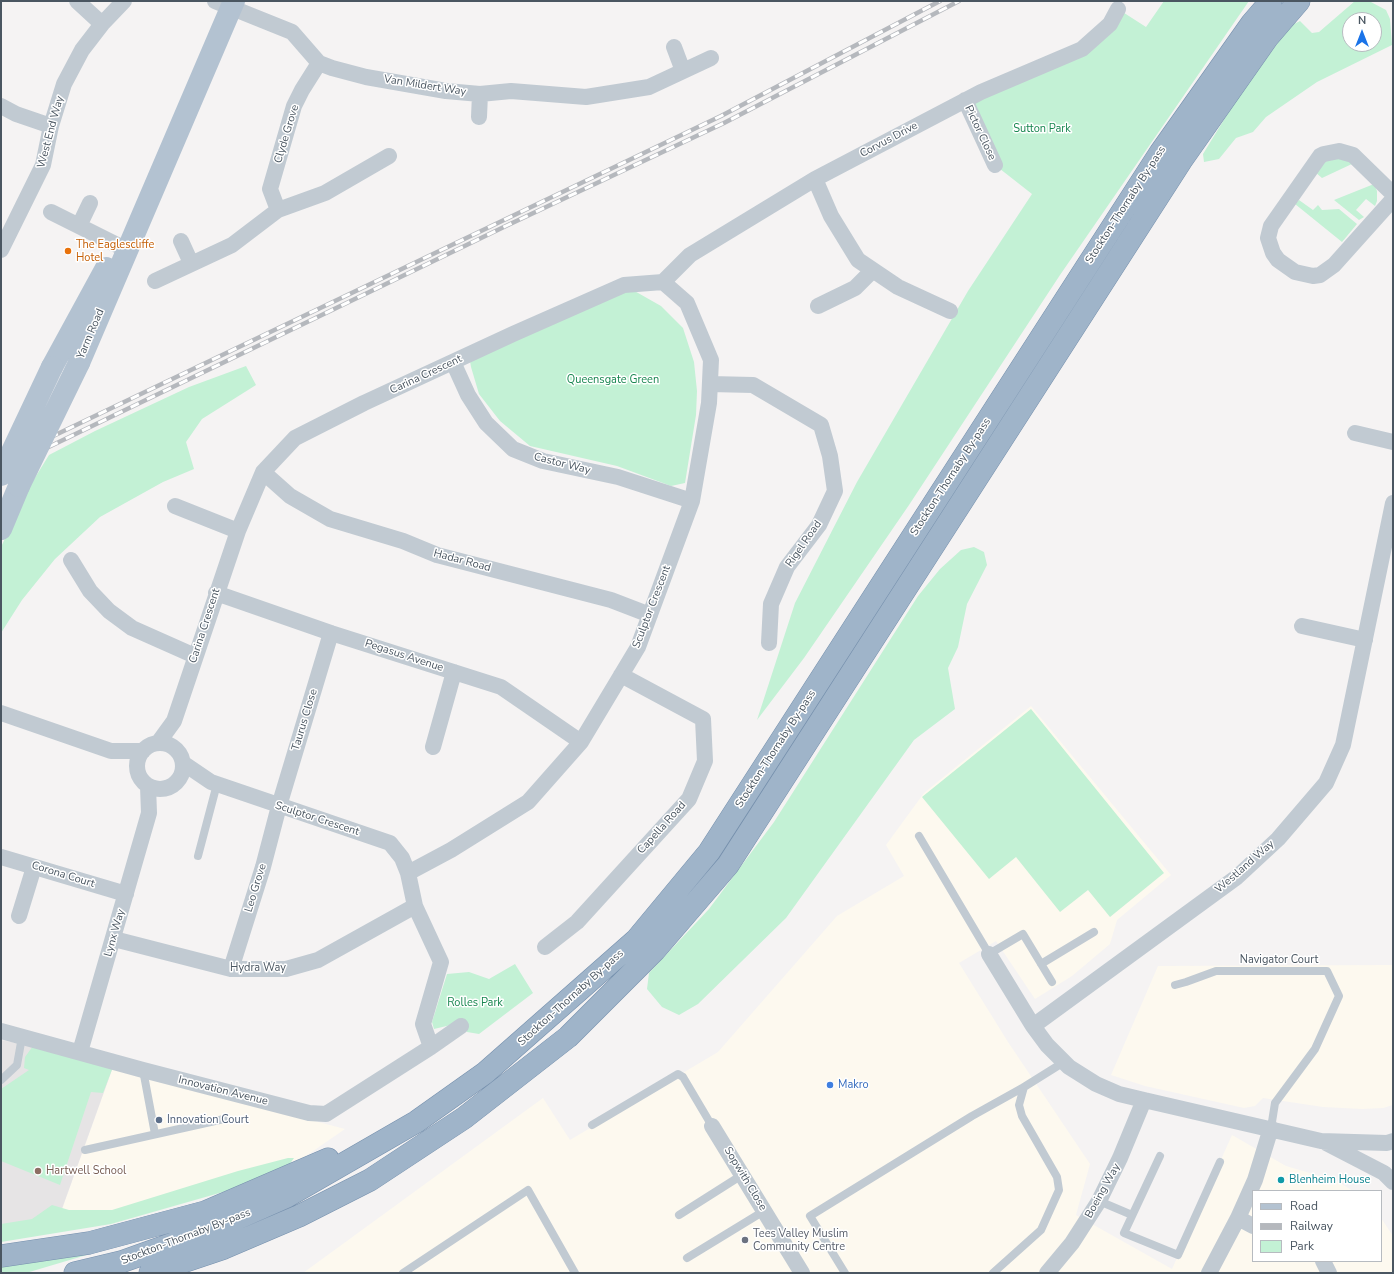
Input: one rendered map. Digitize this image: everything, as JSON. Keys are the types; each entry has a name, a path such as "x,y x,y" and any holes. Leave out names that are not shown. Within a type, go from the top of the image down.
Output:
{"highway":[{"name":"Stockton-Thornaby By-pass","path":"74,1273 121,1262 216,1228 286,1197 416,1122 485,1074 636,940 709,852 1160,153 1252,23 1271,1"},
{"name":"Stockton-Thornaby By-pass","path":"150,1273 224,1248 298,1216 370,1180 464,1118 568,1037 655,950 728,865 1181,161 1268,37 1299,1"},
{"path":"1,1256 89,1243 205,1212 416,1122"},
{"path":"190,1273 221,1262 316,1221 370,1180"}],"main road":[{"name":"Yarm Road","path":"1,529 19,486 79,364 123,248 176,137 226,3"},
{"name":"Yarm Road","path":"1,475 52,367 123,248"}],"street":[{"path":"77,1 102,24"},
{"name":"West End Way","path":"1,250 43,165 51,126 64,84 82,50 102,24 124,1"},
{"name":"Van Mildert Way","path":"226,3 292,32 319,63 366,77 446,91 480,94 511,91 586,97 649,87 711,58"},
{"name":"Corvus Drive","path":"663,282 690,255 815,179 965,100 1082,49 1110,24 1118,9"},
{"path":"674,47 683,70"},
{"name":"Clyde Grove","path":"278,210 270,189 294,106 319,63"},
{"path":"479,117 480,94"},
{"name":"Pictor Close","path":"965,100 995,165"},
{"path":"1,106 16,114 51,126"},
{"path":"1393,194 1353,155 1339,151 1324,154 1320,156 1270,226 1268,238 1273,253 1278,260 1294,272 1313,276 1320,275 1334,265 1393,199"},
{"path":"156,281 191,263 232,245 278,210 325,193 389,156"},
{"path":"815,179 831,216 858,260 898,287 950,311"},
{"path":"79,226 90,203"},
{"path":"51,212 123,248"},
{"path":"181,241 191,263"},
{"path":"818,306 855,288 873,270"},
{"name":"Carina Crescent","path":"158,743 174,721 238,531 263,472 295,438 364,403 624,285 663,282"},
{"name":"Sculptor Crescent","path":"408,873 451,850 528,802 581,742 638,647 692,501 709,403 711,360 687,303 663,282"},
{"name":"Castor Way","path":"453,362 468,395 486,423 513,449 543,461 618,477 692,501"},
{"name":"Rigel Road","path":"710,384 753,385 821,425 830,456 835,491 819,526 787,567 771,604 769,643"},
{"path":"1355,433 1393,442"},
{"name":"Hadar Road","path":"263,472 290,496 330,519 403,541 437,555 611,600 650,615"},
{"name":"Westland Way","path":"1033,1026 1237,877 1278,839 1326,783 1343,745 1365,640 1390,535 1393,503"},
{"path":"175,506 238,531"},
{"path":"71,560 90,591 109,611 132,628 195,656"},
{"name":"Pegasus Avenue","path":"216,593 331,633 501,687 581,742"},
{"path":"1302,626 1365,640"},
{"name":"Taurus Close","path":"279,806 331,633"},
{"path":"433,747 454,672"},
{"name":"Capella Road","path":"545,947 577,922 689,799 705,761 703,719 621,675"},
{"path":"1,713 111,751 143,751 158,743 170,746 176,749 183,763 182,775 179,781 165,789 159,790 148,786 140,778 137,767 143,751"},
{"name":"Carina Crescent","path":"174,721 176,732 176,749"},
{"path":"111,751 118,757 137,767"},
{"name":"Sculptor Crescent","path":"183,763 214,783 390,843 402,858 408,873 415,906"},
{"name":"Sculptor Crescent","path":"179,781 214,783"},
{"name":"Lynx Way","path":"148,786 149,813"},
{"name":"Lynx Way","path":"80,1052 114,939 149,813 165,789"},
{"name":"Leo Grove","path":"231,969 263,867 279,806"},
{"name":"Corona Court","path":"1,857 126,894"},
{"path":"19,916 34,867"},
{"path":"415,906 441,962 423,1024 431,1047"},
{"name":"Hydra Way","path":"114,939 231,969 286,969 318,960 415,906"},
{"path":"989,954 1033,1026 1047,1045 1064,1062 1096,1084 1119,1094 1321,1141 1387,1143 1393,1141"},
{"name":"Innovation Avenue","path":"1,1031 309,1113 326,1114 431,1047 461,1026"},
{"name":"Boeing Way","path":"1047,1273 1072,1243 1099,1201 1120,1158 1144,1100"},
{"name":"Sopwith Close","path":"712,1126 802,1273"},
{"path":"1209,1273 1238,1218 1255,1180 1270,1128"},
{"path":"1321,1141 1384,1173 1393,1182"},
{"path":"1238,1218 1252,1225"},
{"path":"1324,1262 1329,1273"}],"lane":[{"path":"198,856 214,783"},
{"path":"919,836 989,954 1023,934 1052,982"},
{"path":"1041,964 1094,932"},
{"name":"Navigator Court","path":"1175,985 1216,971 1327,971 1338,996 1315,1049 1275,1103 1270,1128"},
{"path":"1,1080 16,1065 22,1037"},
{"path":"846,1273 810,1216 972,1116 1024,1087 1064,1062"},
{"path":"143,1070 155,1134"},
{"path":"592,1126 678,1074 683,1077 712,1126"},
{"path":"993,1273 1041,1230 1060,1190 1058,1176 1022,1116 1019,1105 1024,1087"},
{"path":"85,1150 224,1118"},
{"path":"1160,1156 1124,1233 1178,1255 1220,1162"},
{"path":"679,1215 742,1175"},
{"path":"403,1273 528,1190 575,1273"},
{"path":"1099,1201 1132,1215"},
{"path":"687,1258 764,1211"}],"shaded area":[{"path":"1031,706 1171,875 1117,920 1110,944 1072,976 1035,999 996,941 959,963 1008,1042 1090,1164 1076,1215 1172,1269 1232,1135 1286,1166 1337,1181 1351,1190 1252,1190 1252,1262 1382,1262 1382,1220 1393,1236 1393,1273 303,1273 543,1098 570,1140 718,1052 837,916 904,876 886,845 924,793"},
{"path":"1393,965 1393,1105 1383,1108 1362,1109 1323,1107 1263,1098 1255,1106 1244,1108 1145,1086 1111,1075 1158,966"},
{"name":"Hartwell School","path":"1,1040 33,1046 113,1067 58,1220 1,1230"},
{"name":"Innovation Court","path":"113,1067 345,1129 303,1158 207,1189 121,1211 58,1220"}],"green space":[{"name":"Sutton Park","path":"1164,1 1249,1 1060,275 909,505 804,658 757,720 795,603 857,482 968,291 1032,194 995,165 965,100 1082,49 1118,9 1146,27"},
{"path":"1355,1 1369,1 1386,10 1390,19 1392,45 1382,50 1382,12 1342,12"},
{"path":"1342,12 1342,52 1378,52 1317,82 1266,117 1253,132 1236,138 1219,159 1204,162 1203,154 1236,100 1290,26 1300,21 1312,33 1319,32"},
{"path":"1336,157 1354,163 1322,178 1315,172 1325,162"},
{"path":"1374,184 1377,191 1377,201 1375,206 1366,199 1356,210 1364,217 1359,220 1334,200"},
{"path":"1299,200 1313,210 1318,205 1322,210 1339,209 1357,224 1342,242 1295,204"},
{"name":"Queensgate Green","path":"624,285 661,306 683,328 694,362 697,391 696,415 685,483 671,486 617,466 530,446 500,421 479,394 469,355"},
{"path":"246,366 256,385 202,419 186,442 194,469 163,482 100,517 55,559 22,600 1,633 1,547 28,489 49,455 95,431 189,387"},
{"path":"974,547 984,552 987,565 967,604 958,647 948,668 955,709 914,740 786,918 698,1004 679,1015 662,1007 647,989 649,973 709,909 774,822 918,596 940,569 961,550"},
{"path":"1031,709 1164,873 1110,917 1088,890 1060,912 1016,857 989,879 922,797"},
{"name":"Rolles Park","path":"515,964 533,993 479,1034 467,1032 461,1026 455,1024 434,1029 432,1022 447,974 469,972 489,979"},
{"name":"Hartwell School","path":"33,1046 113,1067 103,1093 91,1092 60,1185 1,1161 1,1089 29,1070 24,1068 25,1057"},
{"path":"288,1158 294,1158 289,1165 230,1190 111,1224 1,1242 1,1224 32,1219 52,1205 69,1210 112,1210 238,1171"},
{"path":"100,1251 26,1273 1,1273 1,1265"}],"railway":[{"path":"1,461 721,116 940,1"},
{"path":"1,470 508,225 724,123 959,1"}],"place":[{"name":"The Eaglescliffe Hotel","path":"68,251"},
{"name":"Makro","path":"830,1085"},
{"name":"Innovation Court","path":"159,1120"},
{"name":"Hartwell School","path":"38,1171"},
{"name":"Blenheim House","path":"1281,1180"},
{"name":"Tees Valley Muslim Community Centre","path":"745,1240"}]}
